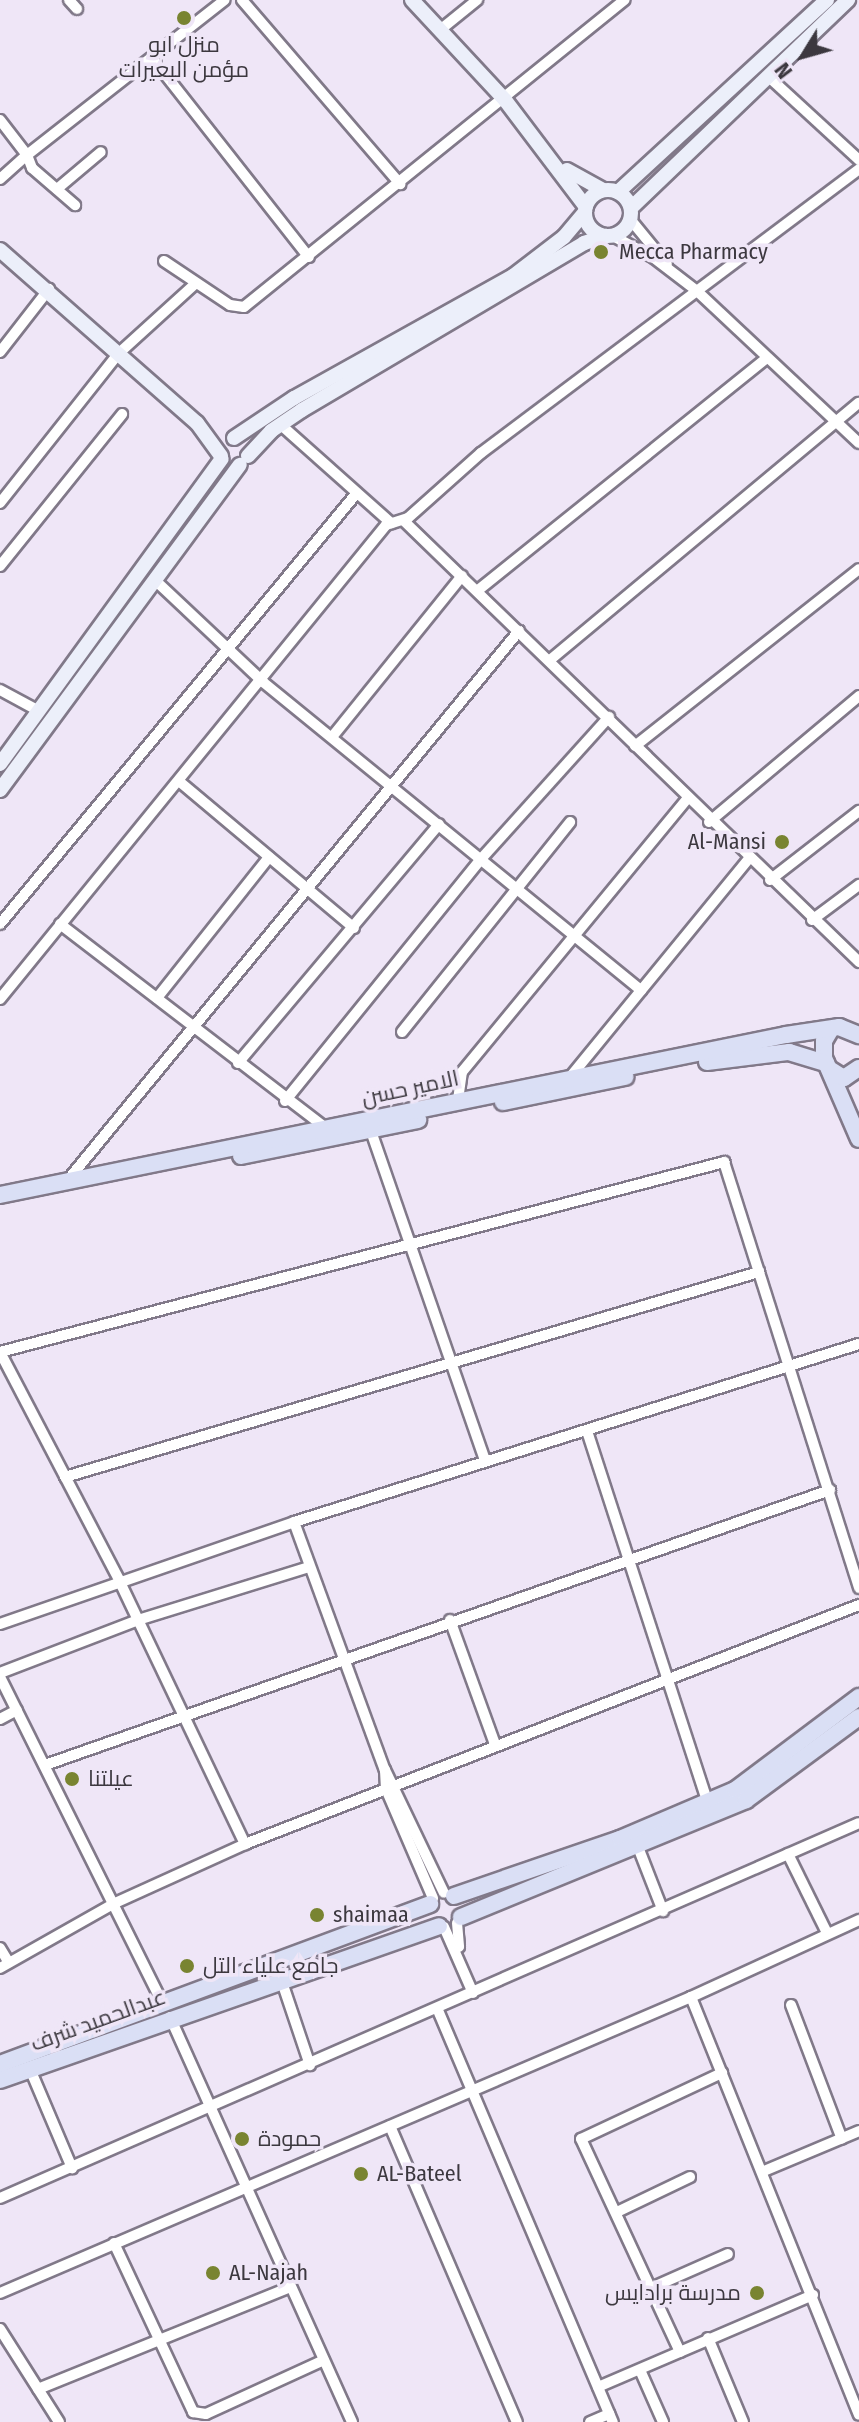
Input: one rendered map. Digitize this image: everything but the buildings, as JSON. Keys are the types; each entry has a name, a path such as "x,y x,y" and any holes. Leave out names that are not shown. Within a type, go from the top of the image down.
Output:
{"main road":[{"path":"412,0 505,100 552,156 586,210 593,230 609,236"},
{"path":"0,764 221,457 221,447 307,390 513,276 572,229 586,210 611,191 634,180 827,0"},
{"path":"0,790 244,461 280,424 584,243 609,236 646,193 771,79 848,0"},
{"path":"552,156 611,191 630,214"},
{"path":"634,180 638,192 646,193"},
{"path":"572,229 584,243"},
{"path":"0,250 49,289 197,423 221,457 244,461"},
{"path":"197,423 244,442 244,461"},
{"path":"831,1029 822,1048 859,1139"},
{"name":"الامير حسن","path":"0,1205 155,1169 284,1150 371,1131 571,1076 831,1029 857,1029"},
{"name":"الامير حسن","path":"0,1195 327,1129 762,1052 789,1052 828,1066 844,1078 859,1068"},
{"name":"عبدالحميد شرف","path":"0,2080 440,1898 568,1858 708,1803 765,1772 859,1697"},
{"name":"عبدالحميد شرف","path":"0,2064 166,2011 281,1979 450,1923 746,1800 857,1725"},
{"path":"440,1898 462,1907 450,1923 430,1917 440,1898"}],"street":[{"path":"69,0 77,9"},
{"path":"0,179 225,0"},
{"path":"242,0 400,184"},
{"path":"440,30 477,0"},
{"path":"164,261 230,305 244,307 505,100 625,0"},
{"path":"153,59 309,257"},
{"path":"771,79 859,160"},
{"path":"0,120 27,155 32,168 75,205"},
{"path":"57,189 101,152"},
{"path":"0,999 391,523 404,521 481,453 859,169"},
{"path":"630,214 673,272"},
{"path":"609,236 673,272 697,291 859,443"},
{"path":"0,503 118,354 196,283"},
{"path":"0,352 49,289"},
{"path":"477,591 767,358"},
{"path":"550,660 859,403"},
{"path":"0,566 122,414"},
{"path":"280,424 391,523"},
{"path":"0,924 356,494"},
{"path":"404,521 609,717 686,800 859,962"},
{"path":"635,746 859,569"},
{"path":"332,737 462,576"},
{"path":"156,581 263,682 641,990"},
{"path":"67,1181 192,1026 395,788 519,631"},
{"path":"0,690 39,711"},
{"path":"709,822 859,696"},
{"path":"285,1101 482,858 609,717"},
{"path":"180,782 354,928"},
{"path":"460,1105 462,1072 686,800"},
{"path":"770,880 859,811"},
{"path":"402,1032 570,822"},
{"path":"238,1063 439,824"},
{"path":"157,998 269,857"},
{"path":"571,1076 748,860"},
{"path":"812,920 859,885"},
{"path":"60,924 285,1101 327,1129"},
{"path":"285,1101 294,1121 292,1136"},
{"path":"371,1131 485,1460"},
{"path":"245,1844 119,1580 0,1352 718,1162 728,1167 859,1588"},
{"path":"65,1477 759,1272"},
{"path":"0,1624 119,1580 294,1522 859,1344"},
{"path":"587,1431 626,1560 708,1803"},
{"path":"45,1765 450,1620 830,1490"},
{"path":"294,1522 391,1787 440,1898"},
{"path":"309,1567 138,1620 0,1675 166,2011 352,2422"},
{"path":"0,1948 4,1966 113,1904 245,1844 495,1744 859,1605"},
{"path":"450,1620 495,1744"},
{"path":"0,1719 17,1710"},
{"path":"0,2198 212,2109 859,1823"},
{"path":"638,1847 663,1911"},
{"path":"788,1854 827,1933"},
{"path":"0,2293 390,2126 473,2087 691,1997 859,1920"},
{"path":"450,1923 473,1993"},
{"path":"281,1979 310,2065"},
{"path":"691,1997 764,2171 859,2414"},
{"path":"791,2005 842,2139"},
{"path":"437,2008 611,2418 590,2422"},
{"path":"30,2069 72,2168"},
{"path":"680,2352 582,2136 722,2073"},
{"path":"390,2126 517,2422"},
{"path":"764,2171 859,2131"},
{"path":"617,2212 690,2177"},
{"path":"114,2243 189,2408 200,2415 322,2361"},
{"path":"651,2288 728,2254"},
{"path":"38,2389 161,2344 290,2287"},
{"path":"598,2387 813,2295"},
{"path":"0,2329 59,2422"},
{"path":"708,2338 743,2422"},
{"path":"640,2370 663,2422"}],"place":[{"name":"منزل ابو مؤمن البعيرات","path":"184,18"},
{"name":"Mecca Pharmacy","path":"601,252"},
{"name":"Al-Mansi","path":"782,842"},
{"name":"عيلتنا","path":"72,1779"},
{"name":"shaimaa","path":"317,1915"},
{"name":"جامع علياء التل","path":"187,1966"},
{"name":"حمودة","path":"242,2139"},
{"name":"AL-Bateel","path":"361,2174"},
{"name":"AL-Najah","path":"213,2273"},
{"name":"مدرسة برادايس","path":"757,2293"}]}
